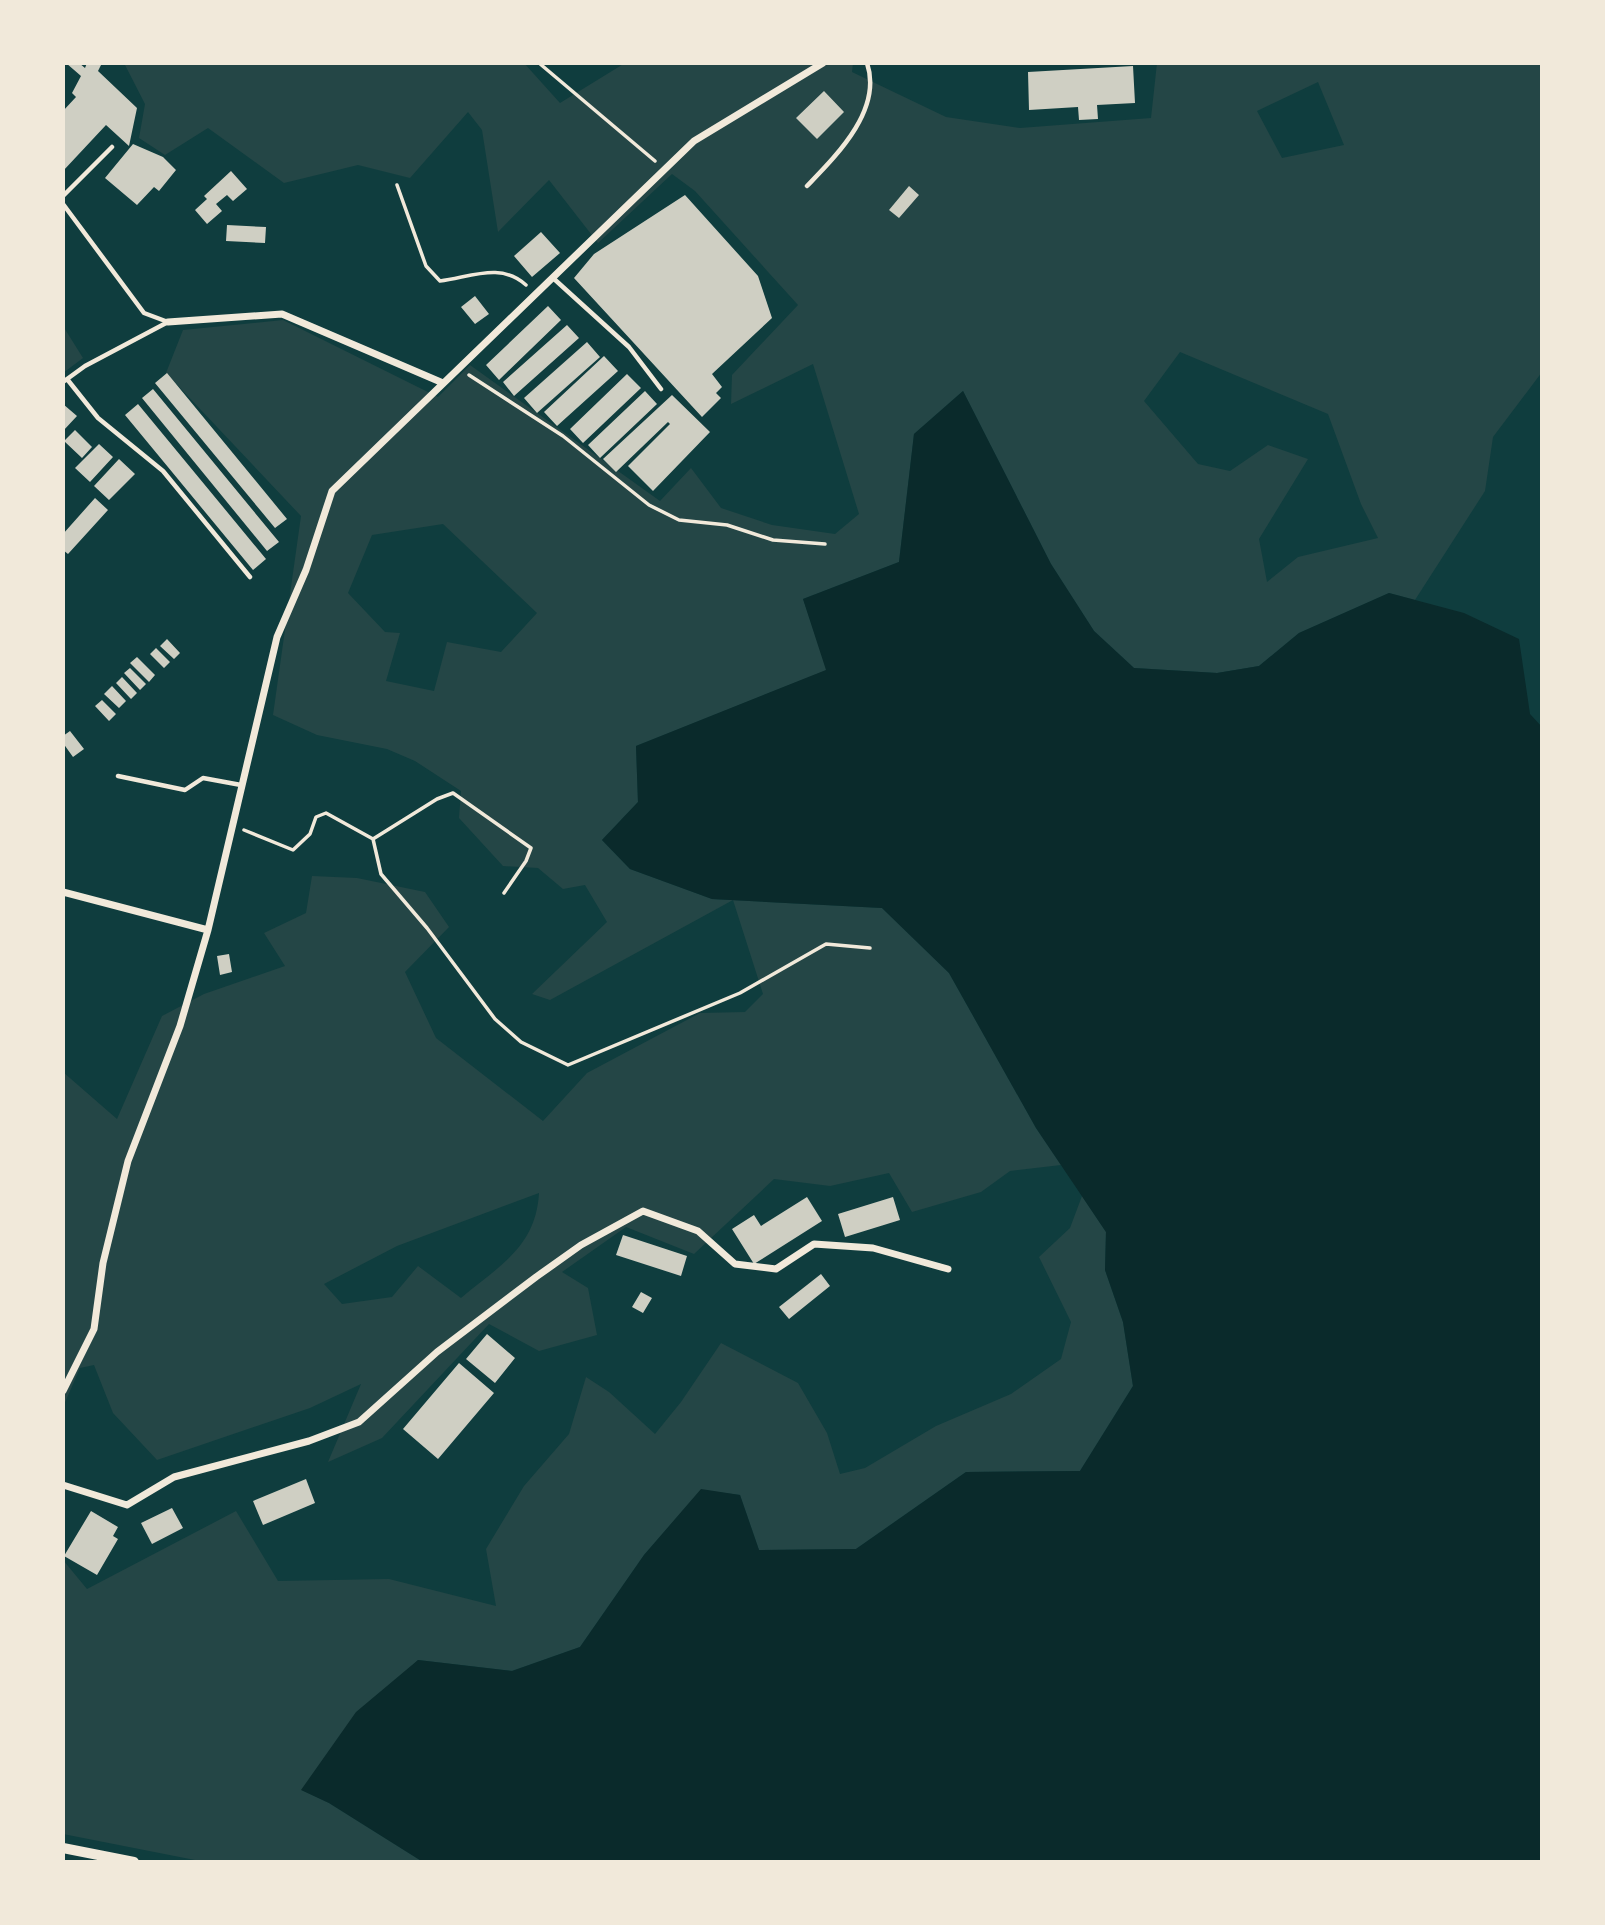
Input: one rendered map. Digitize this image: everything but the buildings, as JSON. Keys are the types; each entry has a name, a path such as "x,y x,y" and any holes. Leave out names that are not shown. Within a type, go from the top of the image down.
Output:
{"street":[{"path":"63,1391 94,1329 103,1263 128,1161 180,1026 208,930 276,637 306,570 331,491 694,141 823,63"},
{"path":"168,322 282,314 443,383"},
{"path":"63,891 208,930"},
{"path":"63,1485 127,1505 174,1477 309,1441 359,1422 437,1352 536,1277 581,1245 643,1210 698,1231 735,1264 776,1269 814,1244 873,1248 948,1269"},
{"path":"63,1848 134,1862"}],"lane":[{"path":"807,186 848,143 865,106 870,73 867,63"},
{"path":"63,196 112,147"},
{"path":"63,204 144,313 168,322"},
{"path":"553,277 629,347 661,389"},
{"path":"168,322 65,380 97,418 163,471 250,577"},
{"path":"118,776 186,790 203,778 242,785"}],"path":[{"path":"539,63 665,169"},
{"path":"397,185 426,266 440,281 491,270 516,275 536,293"},
{"path":"458,368 563,436 649,505 679,520 727,525 773,540 825,544"},
{"path":"373,839 436,799 453,793 531,848 526,861 504,894"},
{"path":"232,824 293,850 310,834 316,817 326,813 373,839 381,874 427,929 495,1019 521,1042 568,1065 740,993 826,944 870,947"}],"shaded area":[{"path":"124,63 524,63 560,103 625,63 853,63 852,72 946,117 1020,128 1151,118 1157,63 1542,63 1542,372 1493,437 1485,491 1415,600 1389,593 1299,633 1259,666 1217,673 1134,668 1094,631 1051,564 963,391 914,434 899,562 803,599 827,670 636,746 638,802 602,840 630,869 712,899 733,900 550,1000 532,994 607,922 585,885 563,889 538,868 503,866 459,818 461,791 415,761 387,749 317,735 273,715 301,516 166,373 183,330 283,320 438,397 470,365 660,501 691,468 721,508 772,525 835,534 859,514 813,364 731,404 732,375 798,305 695,191 672,174 598,243 549,180 498,232 482,130 468,112 410,178 358,165 284,183 208,128 165,155 139,138 145,104","holes":["1318,82 1344,145 1282,158 1257,111","1180,352 1328,414 1361,504 1378,538 1298,557 1267,582 1259,539 1308,459 1268,445 1230,471 1198,464 1144,401","443,524 537,613 501,652 447,642 434,691 386,681 400,633 385,632 348,593 372,535"]},
{"path":"63,326 83,358 63,373"},
{"path":"963,391 1051,564 1094,631 1134,668 1217,673 1259,666 1299,633 1389,593 1464,613 1519,639 1530,714 1542,727 1542,1862 423,1862 329,1803 301,1790 356,1712 418,1660 512,1671 580,1647 644,1555 701,1489 740,1495 759,1550 856,1549 966,1472 1080,1471 1133,1386 1123,1322 1105,1270 1106,1232 1036,1128 949,973 882,908 712,899 630,869 602,840 638,802 636,746 826,670 803,599 899,562 914,434"},
{"path":"312,876 357,878 425,892 449,927 405,972 436,1038 543,1121 587,1073 700,1013 745,1012 763,994 733,900 882,908 949,973 1036,1128 1061,1165 1010,1171 981,1192 912,1212 889,1173 830,1186 774,1179 694,1254 626,1227 562,1272 588,1288 597,1335 539,1351 489,1324 382,1438 328,1462 361,1384 310,1408 157,1460 113,1413 94,1365 80,1368 63,1407 63,1072 117,1119 162,1016 204,994 285,966 264,933 306,913","holes":["539,1193 531,1228 523,1242 502,1265 461,1298 418,1266 392,1297 342,1304 324,1284 397,1246"]},
{"path":"1082,1196 1106,1232 1105,1270 1123,1322 1133,1386 1080,1471 966,1472 856,1549 759,1550 740,1495 701,1490 644,1555 580,1647 512,1671 418,1660 302,1790 329,1803 423,1862 205,1862 63,1834 63,1560 87,1589 236,1511 278,1581 389,1579 496,1606 486,1549 524,1486 569,1434 586,1377 609,1392 655,1434 681,1402 721,1343 798,1383 827,1433 840,1474 865,1468 936,1426 1011,1394 1061,1359 1071,1322 1039,1257 1070,1228"}]}
